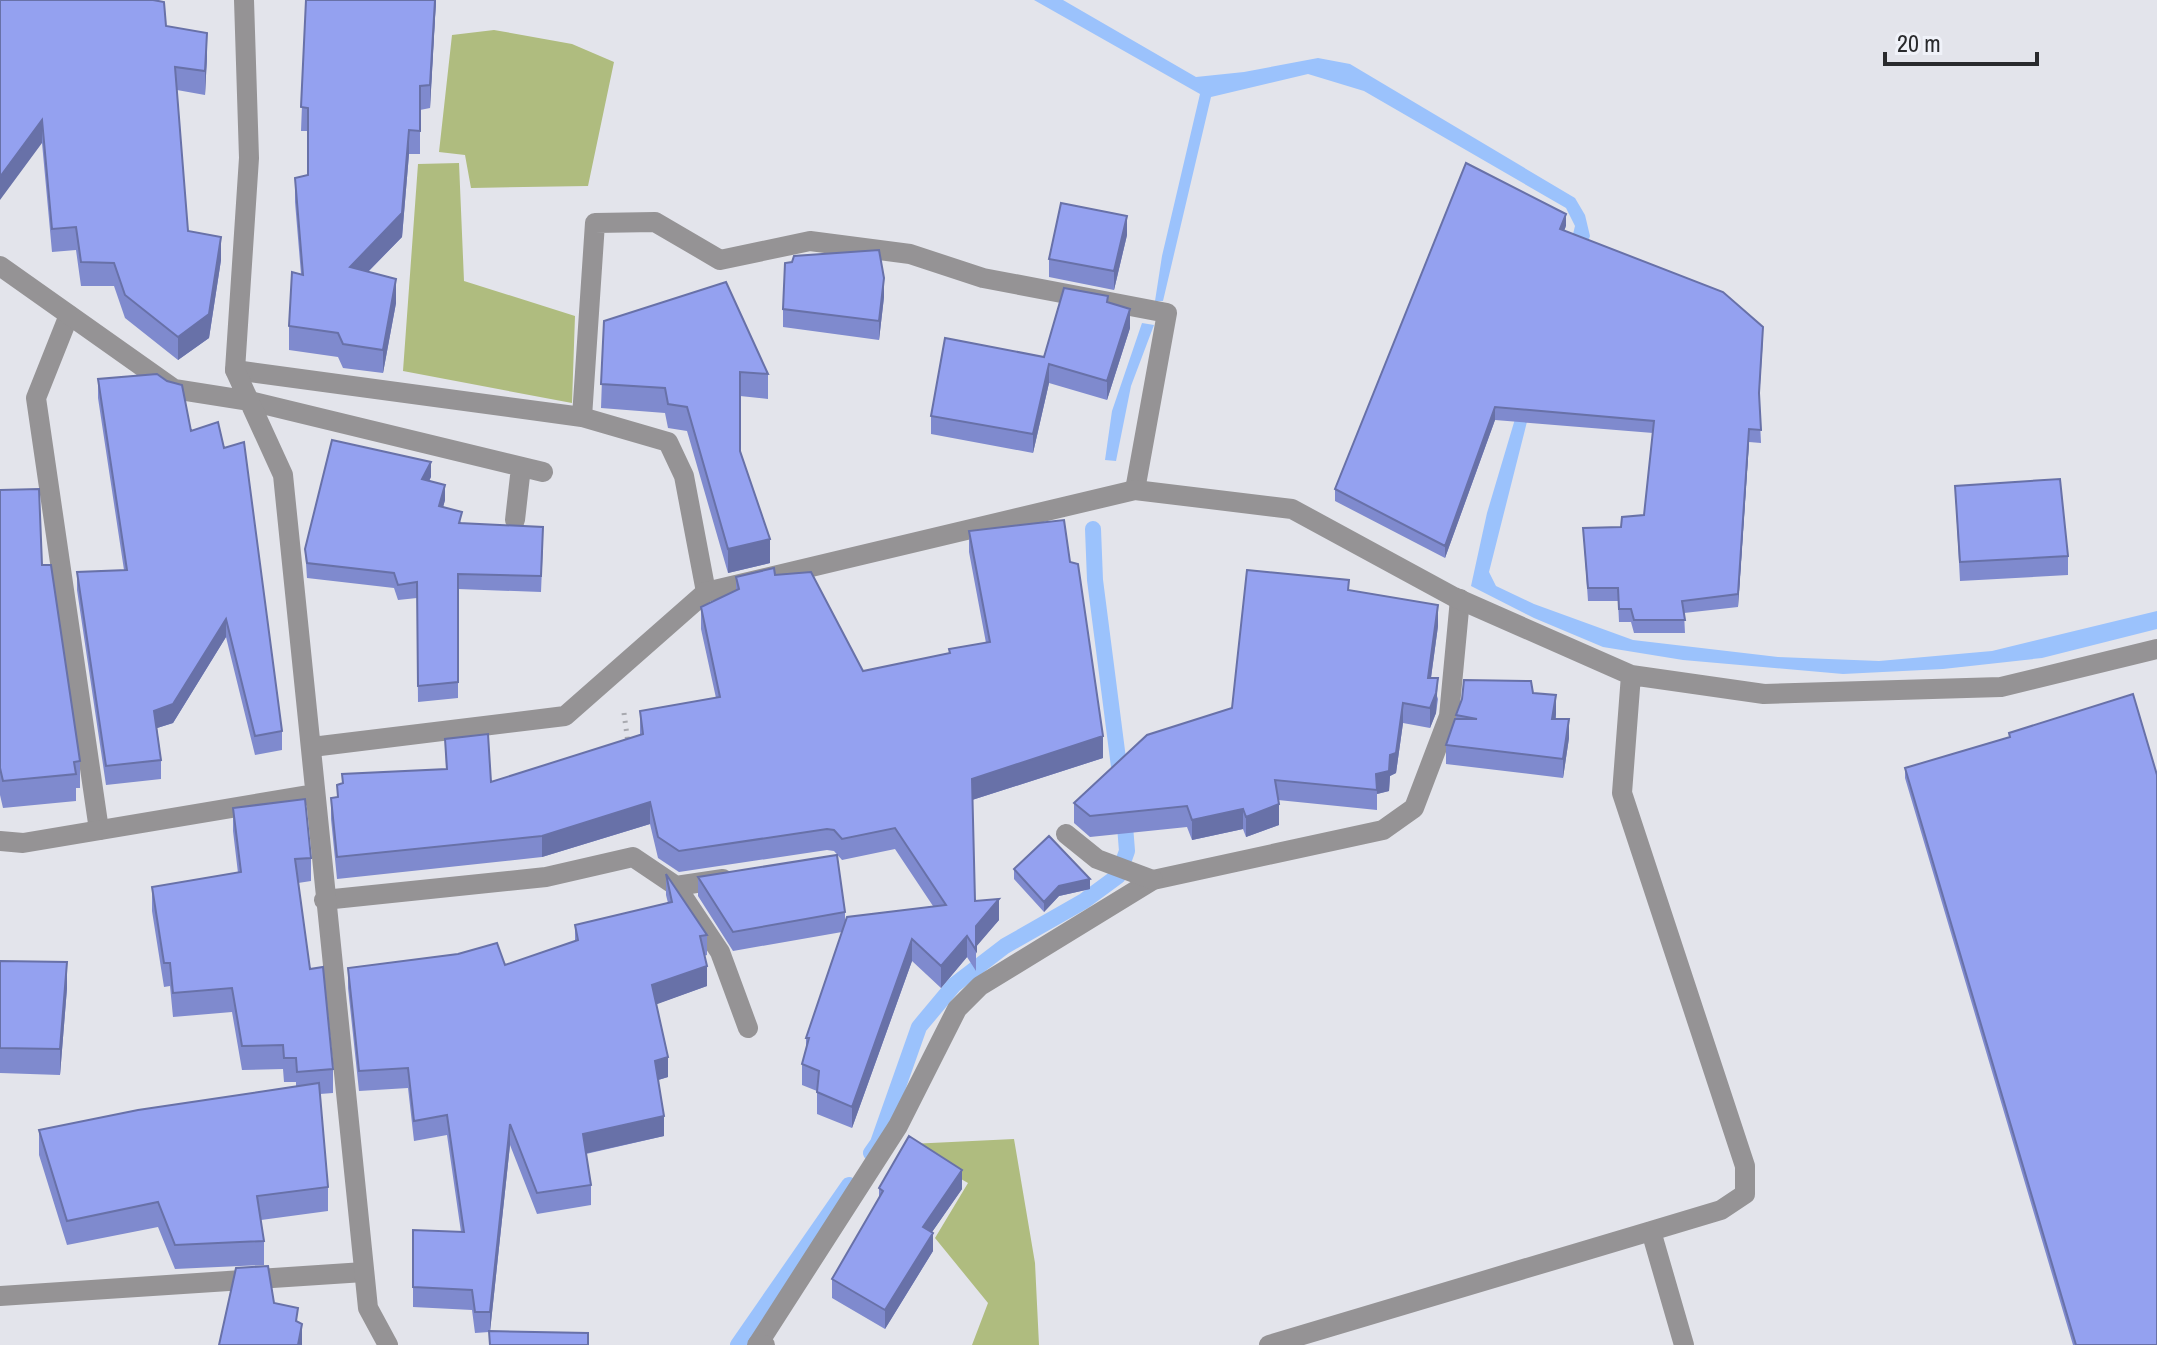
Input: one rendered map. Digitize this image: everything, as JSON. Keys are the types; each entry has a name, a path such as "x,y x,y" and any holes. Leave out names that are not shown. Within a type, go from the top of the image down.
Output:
{"street":[{"path":"244,0 249,158 235,370 283,475 368,1308 388,1345"},
{"path":"582,417 595,223 655,222 720,260 810,241 910,254 983,278 1167,313 1135,490"},
{"path":"0,266 174,389 250,401 543,472"},
{"path":"69,315 36,398 99,830"},
{"path":"235,370 582,417 668,442 684,476 706,592"},
{"path":"515,520 521,467"},
{"path":"312,747 565,716 706,592 1135,490 1292,509 1460,599 1631,675 1764,694 2001,687 2157,649"},
{"path":"760,1345 898,1126 957,1009 980,986 1153,880 1383,830 1414,808 1449,716 1460,599"},
{"path":"1269,1345 1721,1210 1745,1194 1745,1166 1622,793 1631,675"},
{"path":"0,841 23,843 314,794"},
{"path":"1066,834 1097,859 1153,880"},
{"path":"324,900 546,877 633,857 676,886 720,952 748,1028"},
{"path":"676,886 737,876"},
{"path":"1651,1231 1684,1345"},
{"path":"0,1296 364,1272"}],"path":[{"path":"618,669 628,744"}],"green space":[{"path":"494,30 572,44 614,62 588,186 471,188 465,155 439,152 452,35"},
{"path":"459,163 464,281 575,316 572,403 403,371 418,164"},
{"path":"1014,1139 1035,1263 1039,1345 972,1345 988,1303 935,1238 968,1183 919,1155 910,1144"}],"water":[{"path":"1034,0 1063,0 1196,77 1244,72 1318,58 1350,64 1575,198 1585,215 1590,236 1533,398 1489,572 1496,586 1534,604 1633,640 1778,657 1879,661 1992,651 2157,611 2157,629 2042,658 1943,669 1843,674 1683,660 1603,647 1534,618 1471,586 1487,513 1515,419 1556,303 1575,226 1566,208 1364,91 1308,74 1211,97 1163,301 1155,301 1162,256 1200,94"},
{"path":"1142,323 1154,325 1131,386 1116,461 1105,460 1112,411"}],"building":[{"path":"0,0 153,0 164,2 166,26 207,33 205,71 175,67 188,231 221,237 209,314 178,337 125,295 114,263 81,262 76,227 52,229 42,120 0,177"},
{"path":"306,0 435,0 430,85 420,86 420,131 409,130 402,213 350,267 396,279 383,350 343,344 338,333 289,326 292,272 303,275 295,178 308,175 308,108 301,107"},
{"path":"1466,163 1566,214 1560,229 1723,292 1763,327 1759,393 1761,430 1749,429 1738,594 1682,601 1685,620 1634,620 1631,609 1619,609 1618,588 1588,588 1583,528 1621,527 1622,517 1644,515 1654,421 1495,407 1445,546 1335,489"},
{"path":"1061,203 1127,216 1114,271 1049,259"},
{"path":"879,250 884,278 879,321 783,309 785,263 792,262 794,256"},
{"path":"726,282 768,374 740,372 740,451 770,539 728,549 687,407 668,404 665,388 601,384 604,321"},
{"path":"1064,288 1108,296 1107,302 1130,309 1107,381 1049,364 1033,434 931,416 945,338 1044,357"},
{"path":"157,374 182,385 191,431 218,422 224,448 244,442 282,731 255,736 226,619 173,704 154,711 161,760 106,766 77,572 127,570 98,379"},
{"path":"332,440 431,462 422,479 445,485 439,506 462,512 459,523 543,527 541,576 458,574 458,682 418,686 417,582 398,585 394,573 307,563 305,549"},
{"path":"2060,479 2068,556 1960,562 1955,486"},
{"path":"39,489 42,565 51,565 80,761 74,762 76,774 3,781 0,768 0,490"},
{"path":"1064,520 1070,562 1078,564 1103,736 972,779 975,901 999,899 976,926 976,950 967,936 941,966 912,939 852,1107 817,1092 819,1071 802,1064 809,1038 806,1038 847,917 946,905 895,828 842,839 834,830 827,829 679,851 658,837 650,802 542,836 337,857 331,798 338,797 337,785 343,783 342,774 447,769 445,739 488,734 491,782 643,734 640,711 720,697 701,607 739,589 736,577 774,568 775,575 811,572 863,671 990,642 969,531"},
{"path":"1247,570 1349,580 1348,590 1438,605 1428,678 1438,678 1430,708 1403,703 1396,753 1390,755 1389,771 1376,774 1377,790 1275,780 1279,804 1246,817 1243,809 1192,820 1187,806 1090,816 1074,803 1147,735 1232,708"},
{"path":"1464,680 1531,681 1533,693 1556,695 1552,719 1569,719 1563,759 1446,745 1455,719 1477,719 1456,715"},
{"path":"2133,694 2157,775 2157,1345 2076,1345 1905,768 2010,737 2009,733"},
{"path":"305,799 311,858 295,859 310,969 323,967 333,1069 297,1072 296,1058 284,1058 283,1045 242,1046 232,988 173,993 170,963 164,963 152,887 241,872 233,808"},
{"path":"1049,836 1090,879 1059,886 1044,902 1014,869"},
{"path":"837,855 845,912 733,932 698,877"},
{"path":"666,874 707,935 700,936 707,966 652,985 668,1057 655,1061 664,1116 583,1134 591,1185 537,1193 510,1124 490,1312 475,1312 472,1290 413,1287 413,1230 464,1232 447,1115 414,1121 408,1068 359,1071 348,968 458,954 497,943 505,965 578,940 575,925 672,902"},
{"path":"0,961 67,962 60,1049 0,1048"},
{"path":"319,1083 328,1187 257,1196 264,1241 175,1245 158,1202 67,1221 39,1130 138,1110"},
{"path":"909,1136 962,1170 923,1227 933,1233 885,1310 832,1279 883,1191 879,1188"},
{"path":"268,1266 274,1303 298,1308 296,1321 302,1324 298,1345 219,1345 236,1268"},
{"path":"489,1331 588,1333 588,1345 490,1345"}],"waterway":[{"path":"1093,529 1095,580 1121,782"},
{"path":"871,1153 878,1143 919,1027 954,985 1005,946 1084,901 1118,876 1127,851 1124,813"},
{"path":"738,1345 849,1185"}]}
